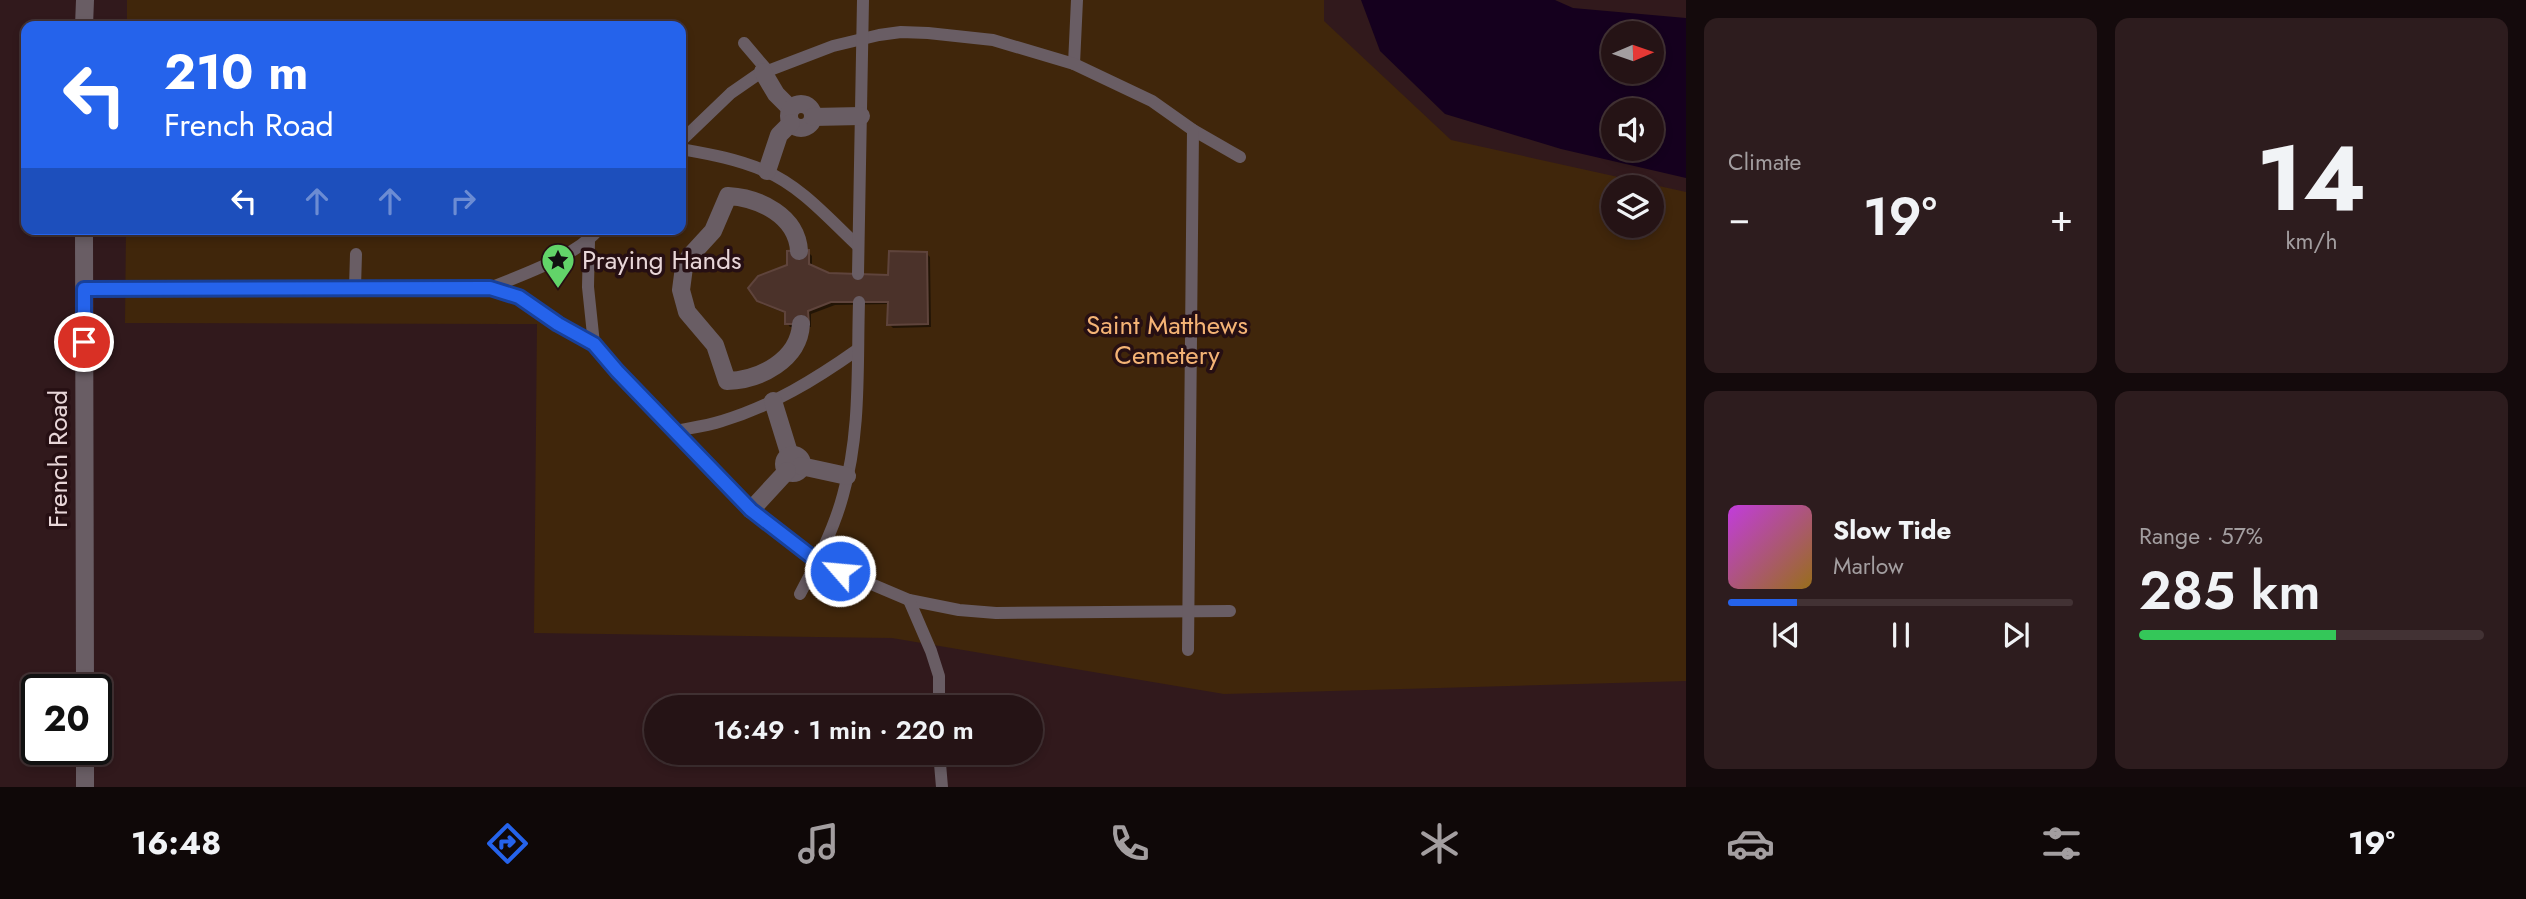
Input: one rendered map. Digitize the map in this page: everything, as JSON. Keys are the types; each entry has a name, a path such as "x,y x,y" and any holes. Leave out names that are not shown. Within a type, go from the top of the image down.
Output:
{"street":[{"path":"85,0 85,21"},
{"path":"765,71 791,116"},
{"path":"767,171 779,135 800,104 811,110 813,117 861,116"},
{"path":"799,251 799,238 790,224 760,203 728,196 713,231 690,256 684,267 681,290 687,312 715,345 727,382 750,378 782,361 797,343 801,324"},
{"name":"French Road","path":"84,235 85,674"},
{"path":"773,401 793,464"},
{"path":"793,464 847,477"},
{"path":"751,510 793,464"},
{"path":"85,765 85,787"}],"lane":[{"path":"858,274 863,0"},
{"path":"1074,64 1077,0"},
{"path":"686,136 731,93 765,71 833,46 901,32 993,40 1074,64 1152,101 1240,158"},
{"path":"744,43 765,71"},
{"path":"1188,650 1194,130"},
{"path":"686,150 727,158 767,171 799,192 858,246"},
{"path":"490,288 547,264 589,241 594,235"},
{"path":"589,241 588,298 594,344"},
{"path":"355,287 356,254"},
{"path":"84,289 490,288 519,297 558,324 594,344 751,510 817,561 909,600 960,610 996,613 1230,611"},
{"path":"800,593 817,561 843,495 847,477 857,408 859,302"},
{"path":"674,431 721,422 773,401 824,373 858,350"},
{"path":"909,600 939,676 939,695"},
{"path":"940,765 942,787"}],"green space":[{"name":"Saint Matthews Cemetery","path":"127,0 1324,0 1324,21 1451,140 1609,175 1601,175 1601,238 1664,238 1664,187 1686,192 1686,681 1224,694 892,638 534,633 537,324 125,323 126,235 686,235 686,21 127,21"}],"shaded area":[{"path":"1361,0 1555,0 1573,8 1686,18 1686,178 1613,161 1664,161 1664,98 1601,98 1601,158 1445,114 1380,51"}],"building":[{"path":"809,250 809,264 829,273 888,275 889,251 927,252 928,324 887,325 888,302 831,302 808,311 809,324 785,324 785,312 757,301 748,288 758,276 787,265 787,251"}],"place":[{"name":"Praying Hands","path":"558,290"}],"route":[{"path":"84,342 84,289 490,288 519,297 558,324 594,344 751,510 817,561 840,571"}]}
